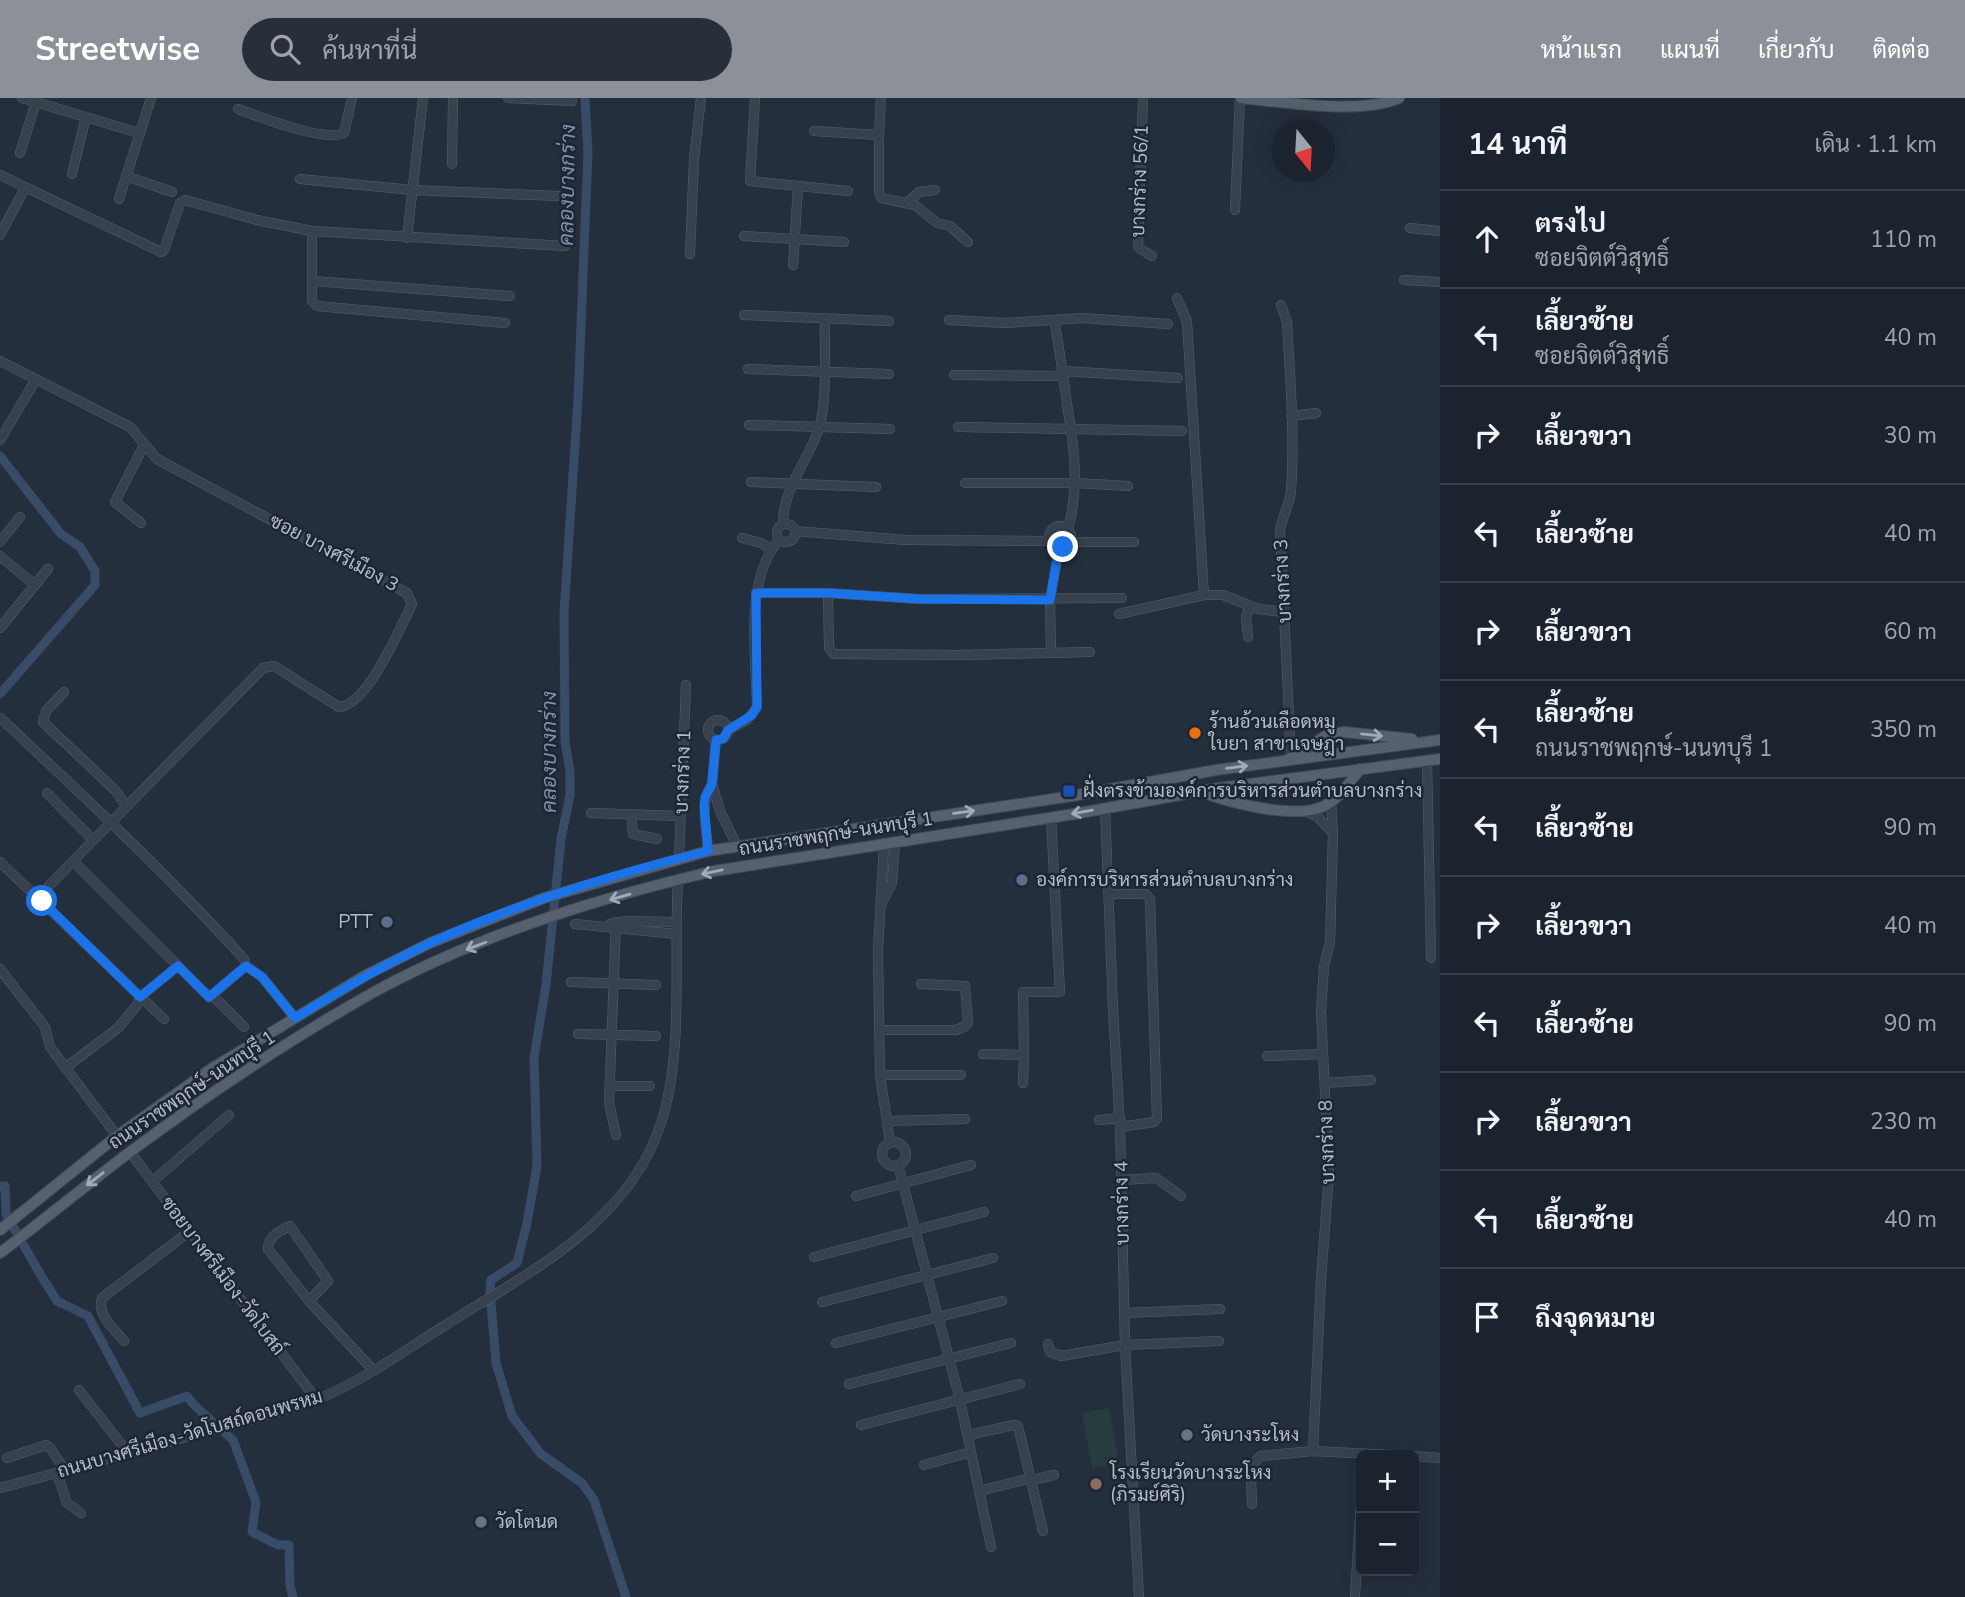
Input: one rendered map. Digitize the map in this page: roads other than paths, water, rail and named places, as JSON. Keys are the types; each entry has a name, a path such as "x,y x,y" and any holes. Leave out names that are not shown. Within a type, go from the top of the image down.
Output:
{"main road":[{"path":"1241,98 1373,105 1399,98"},
{"path":"1289,759 1327,735 1344,732 1438,741"},
{"name":"ถนนราชพฤกษ์-นนทบุรี 1","path":"0,1230 117,1136 211,1069 366,975 430,943 544,898 708,851 1072,796 1289,759 1438,741"},
{"name":"ถนนราชพฤกษ์-นนทบุรี 1","path":"0,1253 130,1152 225,1084 375,992 447,957 539,921 678,880 734,868 1200,791 1440,759"},
{"path":"1200,791 1238,804 1303,811 1323,807 1331,802 1360,769"}],"street":[{"path":"23,98 139,133"},
{"path":"120,199 151,98"},
{"path":"238,109 263,119 315,133 340,135 344,133 352,98"},
{"path":"407,238 423,98"},
{"path":"452,164 453,98"},
{"path":"508,98 572,101"},
{"path":"690,254 694,159 701,98"},
{"path":"755,98 750,181 848,191"},
{"path":"881,98 880,195 887,200 908,202 926,212 937,223 950,226 968,242"},
{"name":"บางกร่าง 56/1","path":"1143,98 1138,244 1139,248 1152,256"},
{"path":"1235,210 1241,98"},
{"path":"20,153 36,102"},
{"path":"72,174 86,117"},
{"path":"814,131 879,135"},
{"path":"0,175 161,252 182,200 312,232 565,246"},
{"path":"126,176 172,192"},
{"path":"300,179 412,190 559,197"},
{"path":"793,265 798,187"},
{"path":"0,235 25,188"},
{"path":"908,202 919,192 935,190"},
{"path":"1410,228 1440,231"},
{"path":"312,232 312,301 317,306 505,323"},
{"path":"744,236 844,242"},
{"path":"1404,280 1440,282"},
{"path":"313,281 510,296"},
{"path":"1177,298 1187,323 1204,595"},
{"name":"บางกร่าง 3","path":"1282,305 1287,322 1291,416 1291,491 1280,531 1289,759"},
{"path":"744,316 889,321"},
{"path":"779,540 776,533 783,524 784,509 819,427 825,318"},
{"path":"948,320 1005,323 1083,318 1168,324"},
{"path":"1054,320 1072,430 1076,483 1068,529 1070,542"},
{"name":"ซอย บางศรีเมือง 3","path":"2,362 130,427 158,459 360,566 407,593 412,604 381,664 365,689 349,704 339,707 274,666 263,668 45,890 42,901"},
{"path":"748,369 889,374"},
{"path":"954,375 1064,374 1178,379"},
{"path":"1,440 35,381"},
{"path":"1291,416 1316,413"},
{"path":"749,425 890,429"},
{"path":"958,427 1182,431"},
{"path":"141,523 115,502 144,445"},
{"path":"751,482 876,487"},
{"path":"965,483 1128,486"},
{"path":"0,542 20,517"},
{"path":"783,524 791,526 795,531 905,540 1049,541 1059,548"},
{"path":"1049,541 1053,527 1058,525 1068,529"},
{"path":"779,540 790,542 795,531"},
{"path":"742,538 771,549"},
{"path":"716,740 725,738 728,730 747,720 757,707 756,593 771,549 779,540"},
{"path":"1059,548 1070,542 1134,542"},
{"path":"1051,652 1050,600 1059,548"},
{"path":"0,556 35,585"},
{"path":"0,628 48,569"},
{"path":"756,593 828,593 919,599 1122,598"},
{"path":"828,593 829,649 834,654 1090,652"},
{"path":"1119,614 1204,595 1223,595 1250,606 1284,612"},
{"path":"1248,637 1247,617 1250,606"},
{"name":"บางกร่าง 1","path":"679,858 686,685"},
{"path":"64,692 46,711 43,722 116,791 126,806"},
{"path":"0,718 112,821 198,909 244,959 246,966 262,977 295,1018"},
{"path":"716,740 709,734 712,723 724,722 728,730"},
{"path":"1290,733 1294,740 1307,746"},
{"path":"708,851 704,805 712,784 716,740"},
{"path":"1427,760 1431,958"},
{"path":"712,784 725,823 735,837 737,846"},
{"path":"47,793 93,840"},
{"name":"บางกร่าง 8","path":"1313,1451 1329,1175 1322,992 1324,966 1331,942 1331,802"},
{"name":"บางกร่าง 4","path":"1105,808 1120,1122 1125,1345 1139,1597"},
{"path":"1303,811 1318,817 1333,833"},
{"path":"591,813 681,816"},
{"path":"631,814 633,834 657,839"},
{"path":"1023,1083 1023,992 1060,992 1051,817"},
{"path":"707,830 725,823"},
{"path":"889,844 892,883 880,908 878,950 880,1075 890,1142"},
{"path":"73,861 209,997 246,966"},
{"path":"0,862 164,1019"},
{"name":"ถนนบางศรีเมือง-วัดโบสถ์ดอนพรหม","path":"0,1488 316,1399 374,1371 500,1291 554,1256 611,1208 638,1174 649,1153 667,1104 672,1068 677,969 678,880"},
{"path":"1099,1120 1154,1122 1157,1118 1150,899 1146,894 1109,894"},
{"path":"575,924 605,926 676,922"},
{"path":"615,925 676,934"},
{"path":"615,925 610,1103 616,1135"},
{"path":"65,1068 118,1028 137,1005 140,997 178,966"},
{"path":"0,969 45,1027 50,1047 117,1136"},
{"path":"571,982 656,985"},
{"path":"880,1030 956,1030 966,1026 965,986 921,984"},
{"path":"212,995 244,1027"},
{"path":"578,1034 656,1036"},
{"path":"983,1054 1024,1055"},
{"path":"1266,1056 1323,1054"},
{"path":"880,1075 961,1075"},
{"path":"1325,1083 1371,1080"},
{"path":"610,1086 650,1086"},
{"path":"152,1182 229,1115"},
{"path":"887,1121 965,1119"},
{"path":"890,1142 900,1143 905,1150 905,1159 898,1166 887,1164 882,1158 884,1147 890,1142"},
{"name":"ซอยบางศรีเมือง-วัดโบสถ์","path":"130,1152 316,1399"},
{"path":"856,1196 971,1165"},
{"path":"898,1166 960,1400 991,1547"},
{"path":"1122,1180 1156,1178 1181,1196"},
{"path":"814,1257 984,1212"},
{"path":"309,1301 328,1281 290,1226 275,1234 268,1248 309,1301 374,1371"},
{"path":"124,1341 103,1315 100,1304 102,1298 190,1231"},
{"path":"822,1303 993,1258"},
{"path":"836,1343 1002,1301"},
{"path":"1124,1313 1220,1309"},
{"path":"1048,1344 1051,1352 1061,1356 1125,1345 1219,1340"},
{"path":"849,1384 1011,1343"},
{"path":"861,1425 1020,1384"},
{"path":"79,1390 128,1453"},
{"path":"968,1436 1018,1426 1042,1531"},
{"path":"7,1458 46,1446 50,1448 61,1472 67,1503 81,1513"},
{"path":"1252,1504 1252,1467 1257,1457 1313,1451 1356,1454"},
{"path":"924,1465 971,1452"},
{"path":"1419,1456 1440,1458"},
{"path":"979,1491 1054,1475"},
{"path":"1355,1595 1360,1513"}],"waterway":[{"name":"คลองบางกร่าง","path":"585,98 588,152 578,399 564,613 565,742 570,771 570,795 561,839 546,985 534,1058 537,1166 517,1263 491,1280 490,1292 496,1363 512,1416 541,1454 582,1483 594,1500 626,1597"},
{"path":"0,456 61,534 80,547 95,571 95,585 0,694"},
{"path":"0,1186 5,1186 6,1214 40,1274 57,1301 88,1316 140,1413 187,1396 233,1440 256,1502 252,1532 278,1545 289,1545 290,1586 293,1597"}],"place":[{"name":"ร้านอ้วนเลือดหมู ใบยา สาขาเจษฎา","path":"1195,733"},
{"name":"ฝั่งตรงข้ามองค์การบริหารส่วนตำบลบางกร่าง","path":"1069,791"},
{"name":"องค์การบริหารส่วนตำบลบางกร่าง","path":"1022,880"},
{"name":"PTT","path":"387,922"},
{"name":"วัดบางระโหง","path":"1187,1435"},
{"name":"โรงเรียนวัดบางระโหง (ภิรมย์ศิริ)","path":"1096,1484"},
{"name":"วัดโตนด","path":"481,1522"}]}
